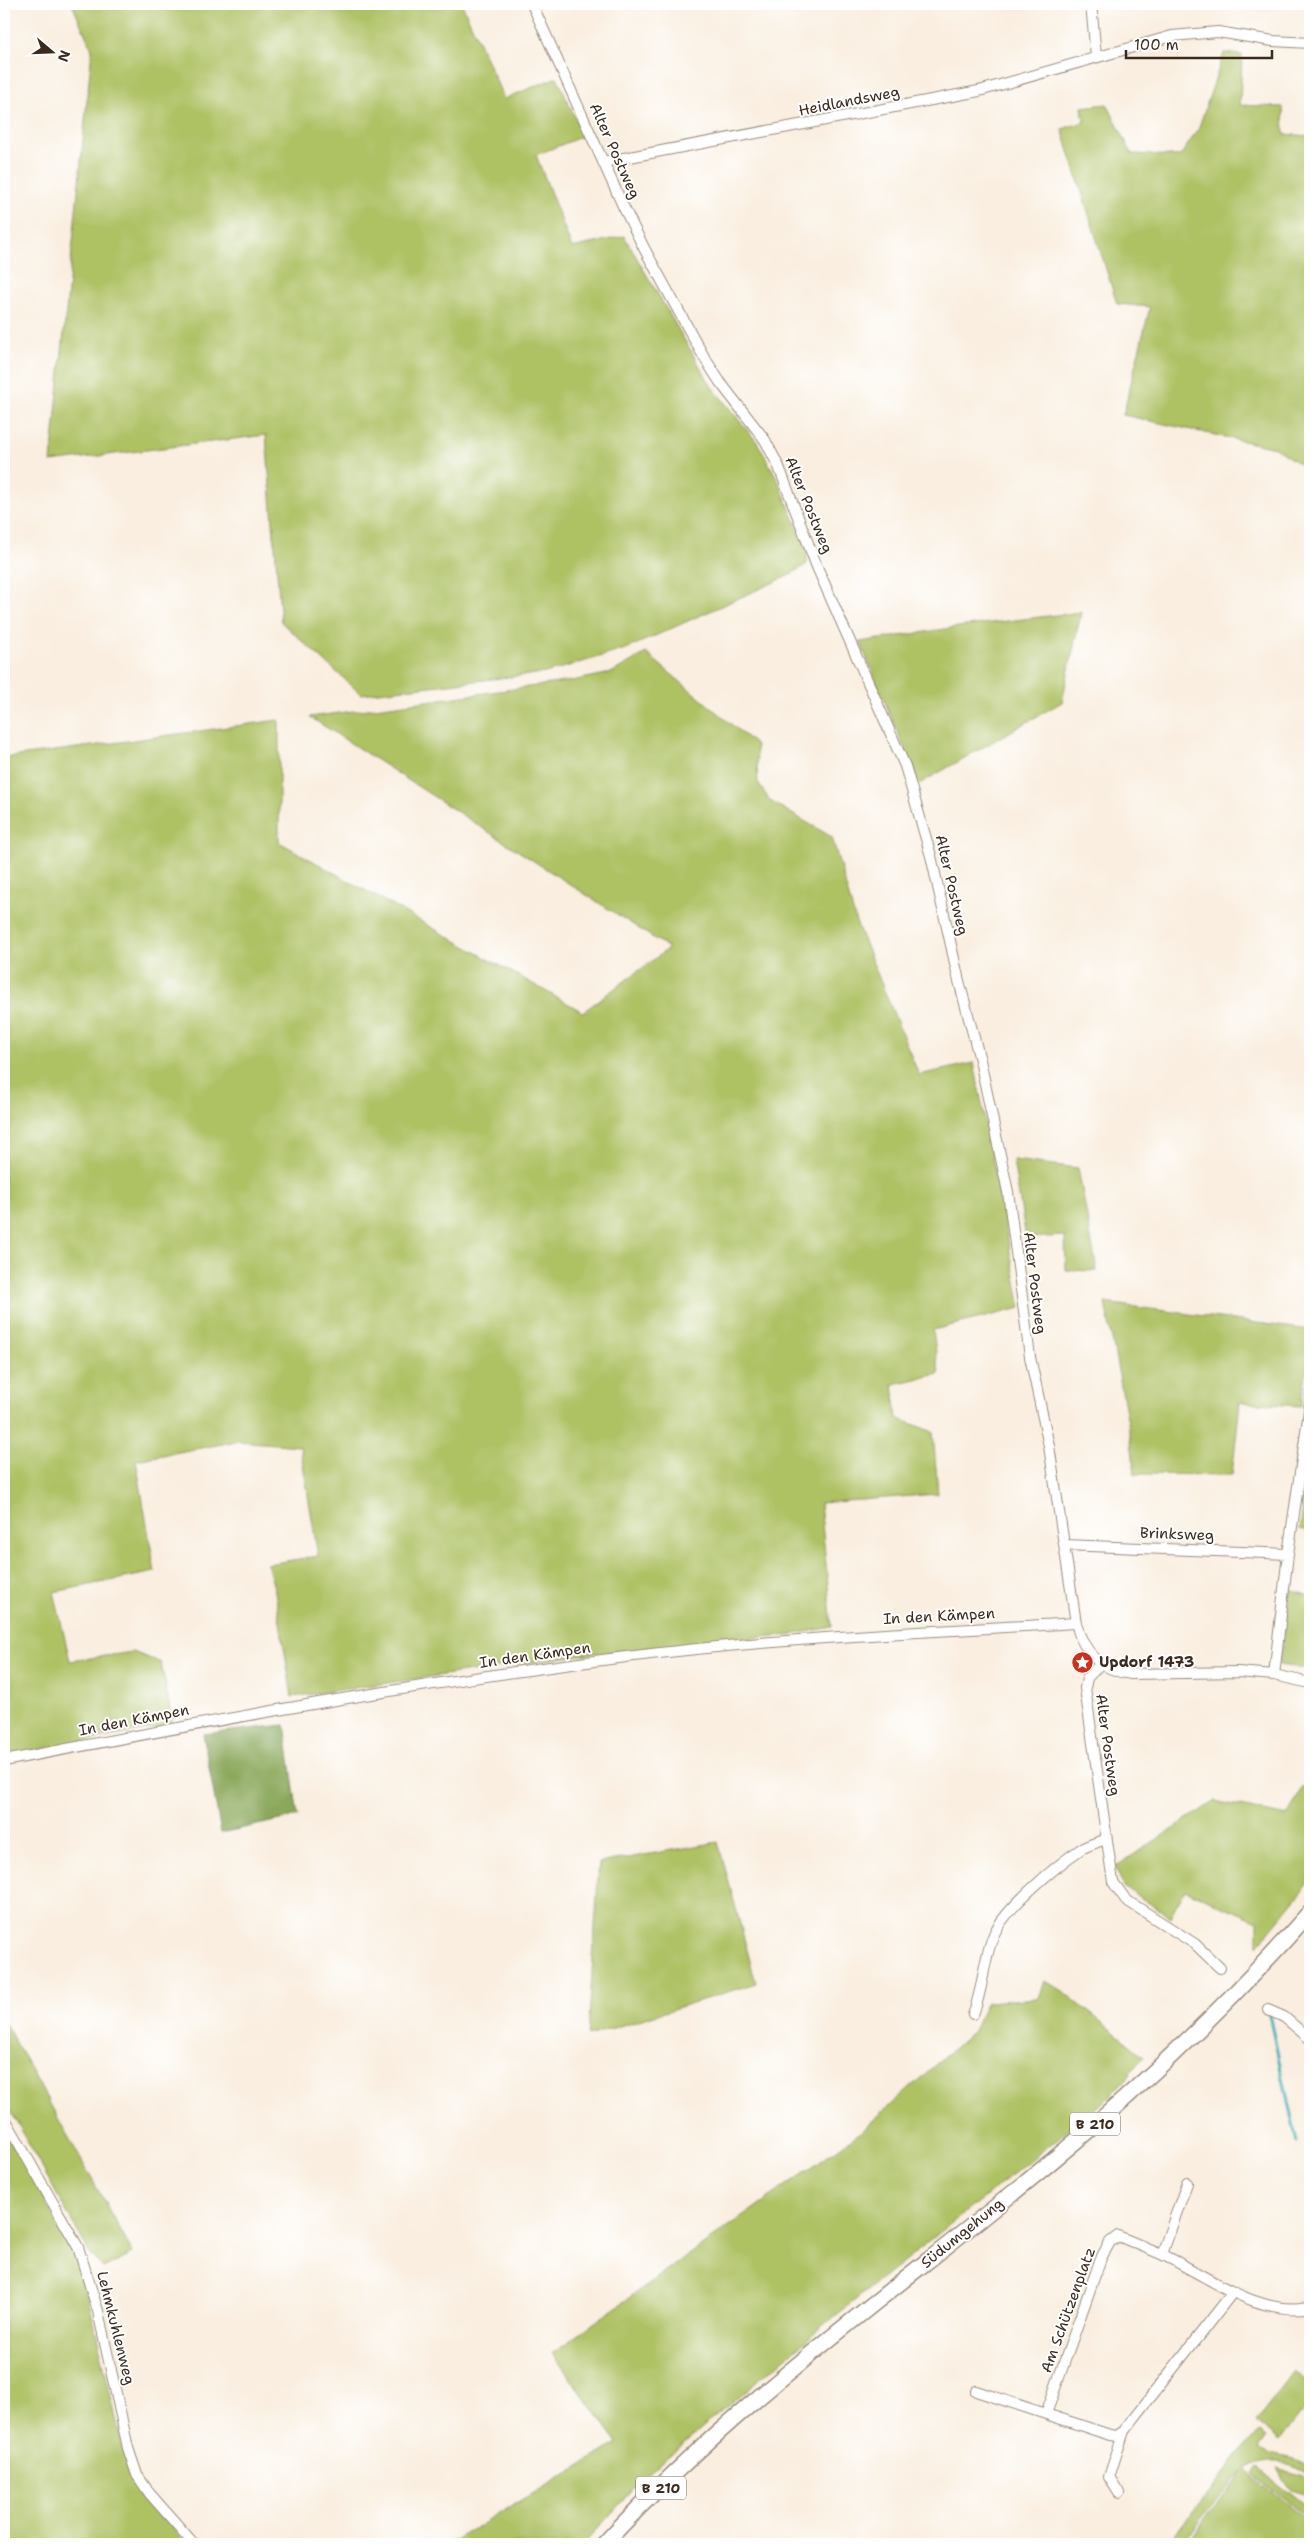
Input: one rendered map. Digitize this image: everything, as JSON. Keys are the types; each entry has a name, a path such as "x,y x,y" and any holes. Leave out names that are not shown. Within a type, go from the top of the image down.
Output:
{"main road":[{"name":"Südumgehung","path":"604,2544 662,2487 764,2395 1046,2166 1140,2086 1242,1989 1310,1912"}],"street":[{"name":"Alter Postweg","path":"532,4 645,250 704,358 765,440 779,467 818,567 905,766 931,856 959,981 980,1060 1008,1192 1030,1357 1049,1446 1076,1624 1082,1643 1100,1664 1087,1678 1085,1688 1113,1882 1118,1892 1142,1912 1195,1944 1220,1968"},
{"path":"1091,4 1096,56"},
{"name":"Heidlandsweg","path":"603,162 979,91 1096,56 1172,36 1202,32 1310,43"},
{"path":"1274,1675 1288,1554 1310,1404"},
{"name":"Brinksweg","path":"1064,1545 1288,1554"},
{"name":"In den Kämpen","path":"4,1761 254,1713 627,1657 827,1636 1076,1624"},
{"path":"1100,1664 1118,1672 1131,1674 1238,1672 1274,1675 1310,1683"},
{"path":"973,2014 979,1999 990,1946 995,1931 1004,1919 1033,1889 1064,1862 1083,1848 1106,1839"},
{"path":"1268,2010 1284,2016 1310,2039"},
{"name":"Lehmkuhlenweg","path":"4,2117 78,2247 90,2280 128,2448 137,2475 150,2494 194,2544"},
{"path":"1162,2254 1187,2184"},
{"name":"Am Schützenplatz","path":"1046,2414 1101,2258 1110,2242 1118,2236 1162,2254 1233,2292 1276,2306 1297,2310 1310,2307"},
{"path":"976,2391 1117,2436 1124,2431 1233,2292"},
{"path":"1119,2493 1109,2477 1124,2431"}],"green space":[{"path":"72,4 462,4 504,99 557,77 583,136 536,155 572,248 624,236 712,387 757,442 778,480 807,550 807,564 790,575 626,649 545,673 361,694 281,622 266,435 51,462 92,50"},
{"path":"1224,53 1242,55 1240,105 1283,107 1284,134 1310,136 1310,471 1275,448 1123,415 1150,307 1117,304 1062,129 1084,122 1082,107 1107,104 1132,154 1180,156 1198,130"},
{"path":"1081,612 1062,702 919,784 860,642 958,627"},
{"path":"646,653 756,745 758,783 770,801 832,837 856,922 919,1075 974,1063 1021,1308 933,1330 939,1374 893,1384 897,1418 933,1432 938,1494 820,1503 832,1627 795,1634 588,1654 292,1697 275,1591 267,1564 318,1556 300,1446 238,1441 136,1460 155,1572 54,1592 70,1661 133,1652 161,1663 173,1725 4,1756 4,758 279,720 279,842 583,1012 669,948 310,717 572,681 611,673"},
{"path":"1013,1160 1078,1168 1097,1271 1066,1270 1065,1236 1026,1238"},
{"path":"1105,1303 1310,1330 1310,1364 1307,1366 1301,1406 1240,1402 1232,1475 1135,1474 1130,1433"},
{"path":"1310,1456 1310,1531 1300,1529"},
{"path":"1290,1590 1310,1596 1310,1669 1279,1665"},
{"path":"285,1725 298,1816 221,1833 203,1734"},
{"path":"1302,1787 1310,1789 1310,1882 1258,1945 1258,1921 1185,1890 1171,1917 1124,1887 1115,1867 1215,1801 1288,1816"},
{"path":"718,1842 756,1983 588,2036 599,1863"},
{"path":"1044,1981 1060,1989 1144,2056 1112,2095 834,2317 659,2464 642,2479 584,2544 448,2544 618,2443 552,2353 858,2134 973,2031 987,2002 1038,1998"},
{"path":"6,2025 133,2253 103,2268 91,2256 4,2099 4,2026"},
{"path":"4,2130 73,2250 85,2284 123,2449 133,2480 187,2544 4,2544"},
{"path":"1294,2371 1310,2384 1310,2402 1280,2441 1255,2421"},
{"path":"1258,2431 1266,2438 1259,2448 1270,2454 1296,2460 1310,2467 1310,2476 1295,2466 1279,2462 1262,2463 1245,2470 1310,2522 1310,2544 1186,2544 1243,2471 1233,2480 1182,2544 1168,2544"},
{"path":"1258,2468 1310,2509 1310,2519 1253,2474"},
{"path":"1277,2468 1304,2476 1310,2486 1310,2497 1292,2491"}],"waterway":[{"path":"1291,1500 1310,1372"},
{"path":"1301,1503 1310,1504"},
{"path":"1269,2015 1297,2142"}],"place":[{"name":"Updorf 1473","path":"1083,1662"}]}
